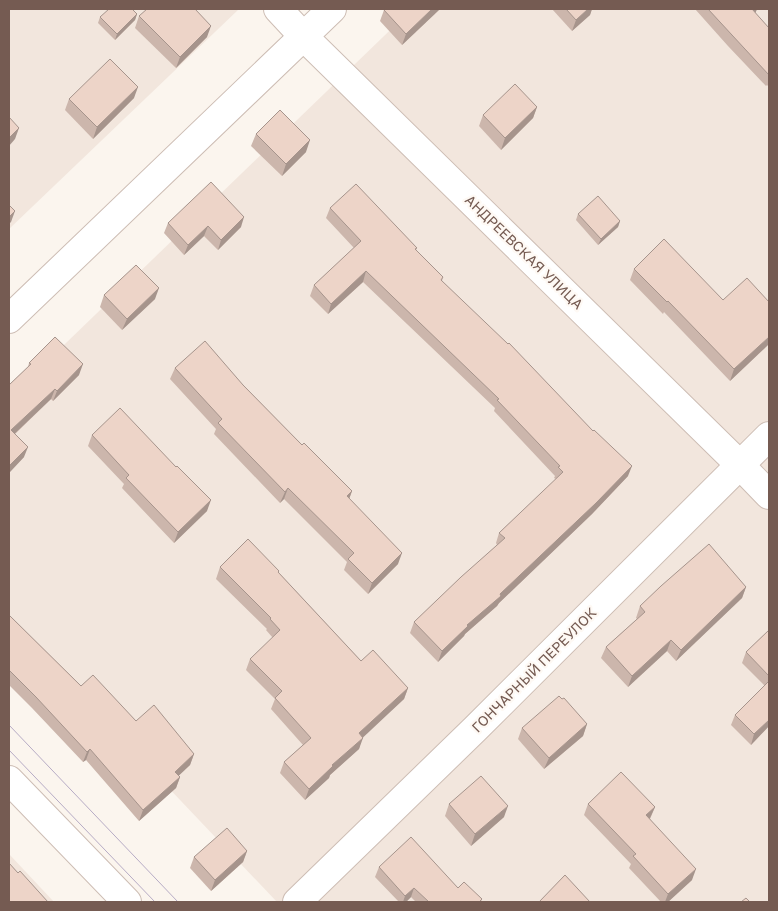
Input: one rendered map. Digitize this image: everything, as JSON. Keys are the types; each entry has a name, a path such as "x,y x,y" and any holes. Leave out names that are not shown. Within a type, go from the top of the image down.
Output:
{"street":[{"name":"АНДРЕЕВСКАЯ УЛИЦА","path":"278,9 769,495"},
{"path":"9,319 332,9"},
{"name":"ГОНЧАРНЫЙ ПЕРЕУЛОК","path":"298,902 475,729 769,436"},
{"path":"9,780 127,902"}],"shaded area":[{"path":"9,9 239,9 9,229"},
{"path":"412,9 769,9 769,902 277,902 9,620 9,398"},
{"path":"9,854 54,902 9,902"}],"building":[{"path":"109,9 132,9 137,14 117,34 100,17"},
{"path":"147,9 195,9 211,26 180,57 139,16"},
{"path":"385,9 432,9 406,34"},
{"path":"566,9 588,9 576,20"},
{"path":"708,9 752,9 769,28 769,75 732,35"},
{"path":"110,59 138,87 97,127 69,99"},
{"path":"515,84 537,107 505,138 483,115"},
{"path":"280,110 310,140 286,164 256,134"},
{"path":"9,117 19,128 9,138"},
{"path":"211,182 244,217 221,240 208,226 188,245 168,223"},
{"path":"356,184 443,277 441,280 509,343 593,431 632,466 596,503 500,594 501,596 467,625 442,651 414,622 505,538 499,533 563,472 558,467 560,466 497,400 499,399 366,271 331,304 314,285 361,241 330,208"},
{"path":"598,196 620,221 601,239 578,214"},
{"path":"9,205 15,211 9,217"},
{"path":"664,239 723,300 747,278 769,302 769,337 734,369 634,269"},
{"path":"136,265 159,288 127,319 104,295"},
{"path":"55,337 83,364 57,391 55,389 11,430 28,447 9,466 9,385"},
{"path":"205,341 243,385 302,445 304,443 352,491 347,496 402,553 372,583 348,559 354,553 288,488 285,492 218,423 222,419 175,368"},
{"path":"120,408 176,467 211,500 178,532 126,478 129,475 92,435"},
{"path":"248,539 361,661 373,650 408,688 359,733 363,738 332,765 309,789 284,762 311,738 275,698 282,691 250,659 280,630 271,618 220,567"},
{"path":"709,544 746,587 681,650 671,640 632,676 606,647 645,612 640,606"},
{"path":"9,615 81,686 93,675 136,721 154,705 194,754 175,772 180,777 143,810 90,749 87,752 9,670"},
{"path":"769,630 769,676 746,652"},
{"path":"769,681 769,720 754,734 735,715"},
{"path":"559,696 562,699 564,698 587,724 549,758 522,728"},
{"path":"621,772 655,807 646,815 696,869 668,894 633,856 636,854 588,804"},
{"path":"481,776 508,806 475,834 449,804"},
{"path":"227,828 247,851 215,880 194,857"},
{"path":"411,837 458,888 464,882 482,899 479,902 429,902 414,888 405,896 379,867"},
{"path":"9,863 18,873 20,871 48,902 9,902"},
{"path":"565,875 590,902 539,902"},
{"path":"746,898 750,902 741,902"}],"tram line":[{"path":"9,725 178,902"},
{"path":"9,750 155,902"}]}
